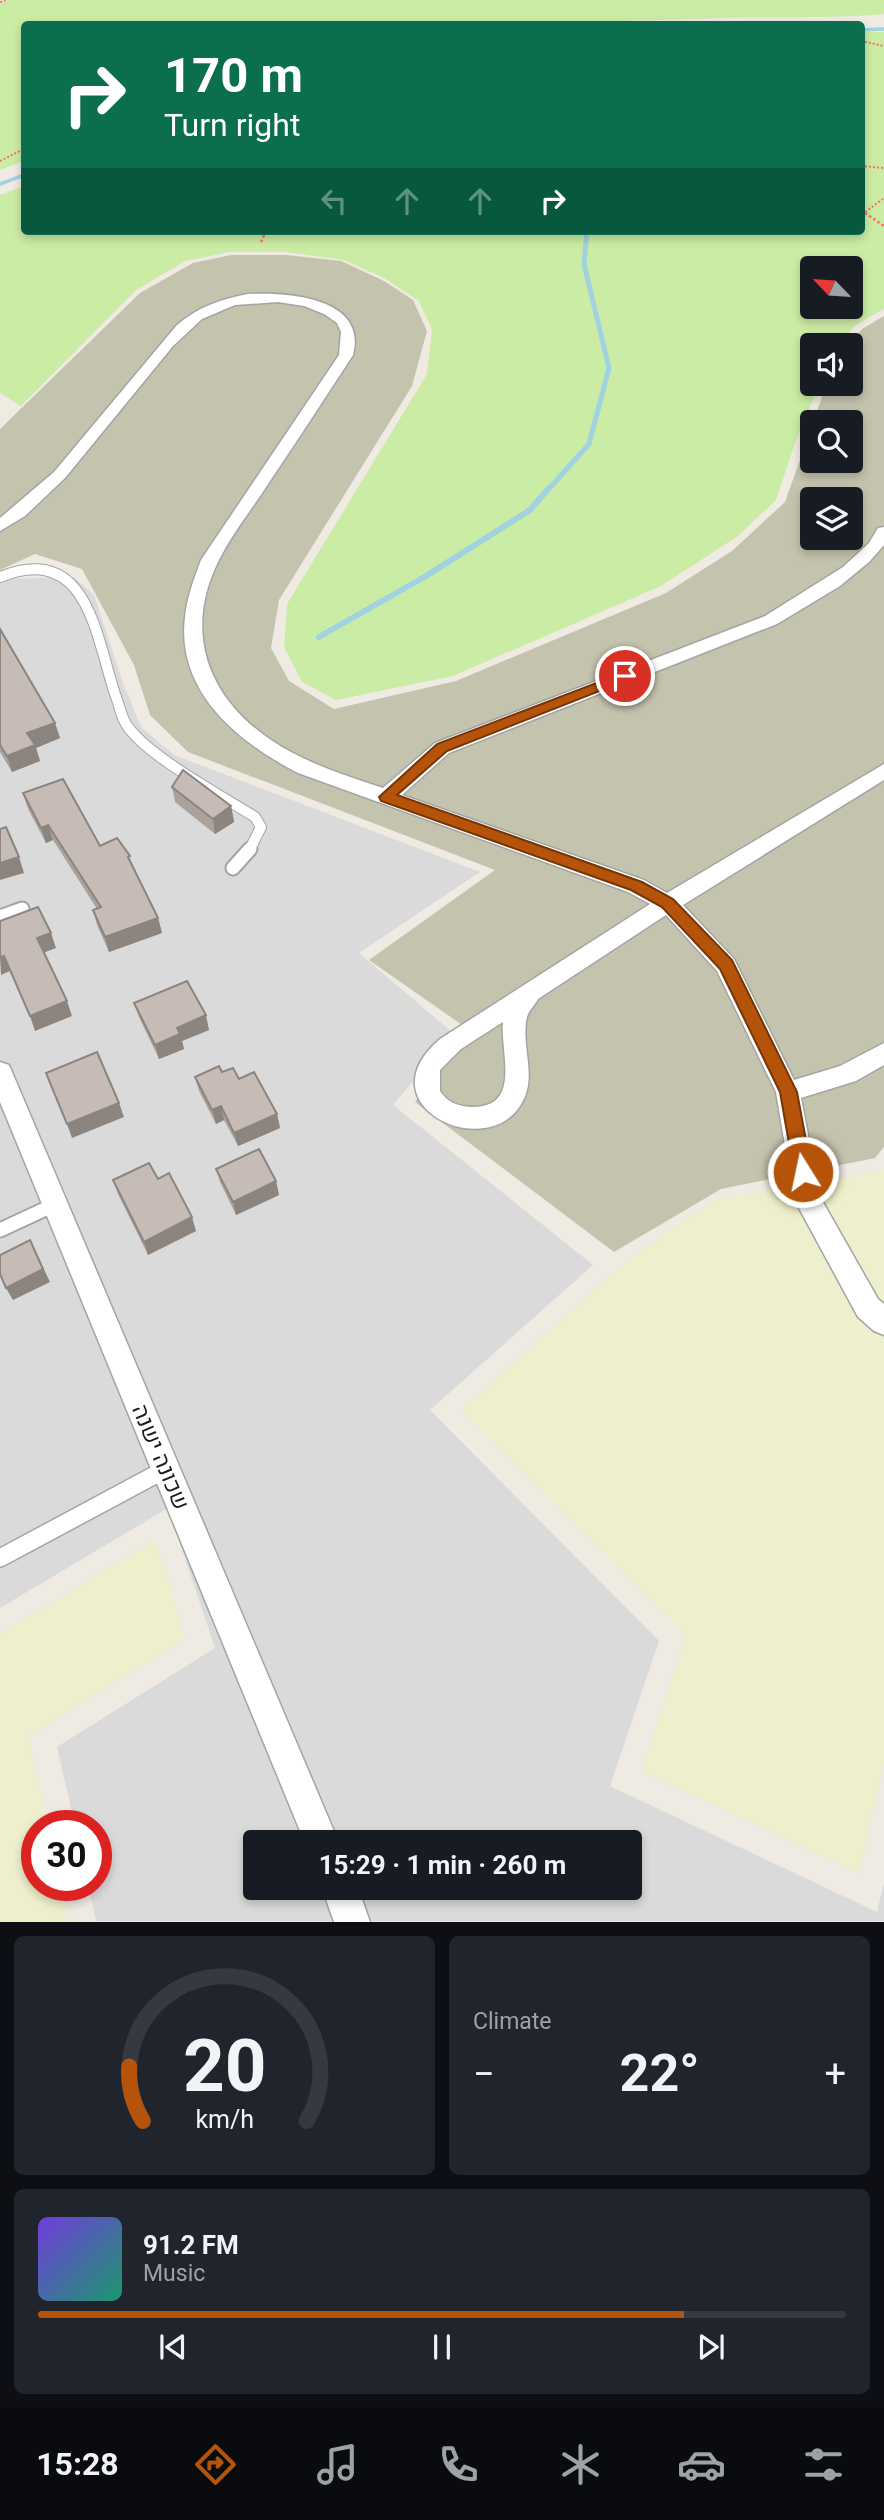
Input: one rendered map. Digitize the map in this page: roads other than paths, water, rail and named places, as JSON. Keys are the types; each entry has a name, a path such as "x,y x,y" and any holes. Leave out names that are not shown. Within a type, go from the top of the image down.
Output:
{"street":[{"path":"0,526 26,508 54,480 172,338 204,311 223,303 279,298 304,301 342,318 350,341 346,355 210,560 198,593 192,629 197,662 212,696 235,725 271,753 305,768 636,886 668,903 726,965 788,1092 807,1199 868,1308 884,1322"},
{"path":"386,797 442,748 771,620 814,595 848,570 878,543 884,532"},
{"path":"528,996 514,1019 519,1079 510,1103 486,1118 469,1119 445,1111 429,1093 425,1081 430,1066 453,1042 668,903 884,771"},
{"path":"788,1092 847,1074 884,1053"},
{"name":"שכונה ישנה","path":"0,1072 318,1830"},
{"path":"344,1900 352,1922"}],"lane":[{"path":"0,577 26,566 36,566 56,572 77,586 85,602 125,723 133,734 143,745 255,817 261,827 253,846 233,867"},
{"path":"0,916 22,909"},
{"path":"0,1230 55,1204"},
{"path":"0,1559 166,1469"}],"waterway":[{"path":"865,30 884,29"},
{"path":"0,184 21,176"},
{"path":"547,491 589,444 609,368 584,264 587,235"},
{"path":"319,637 426,576 530,510 548,489"}]}
